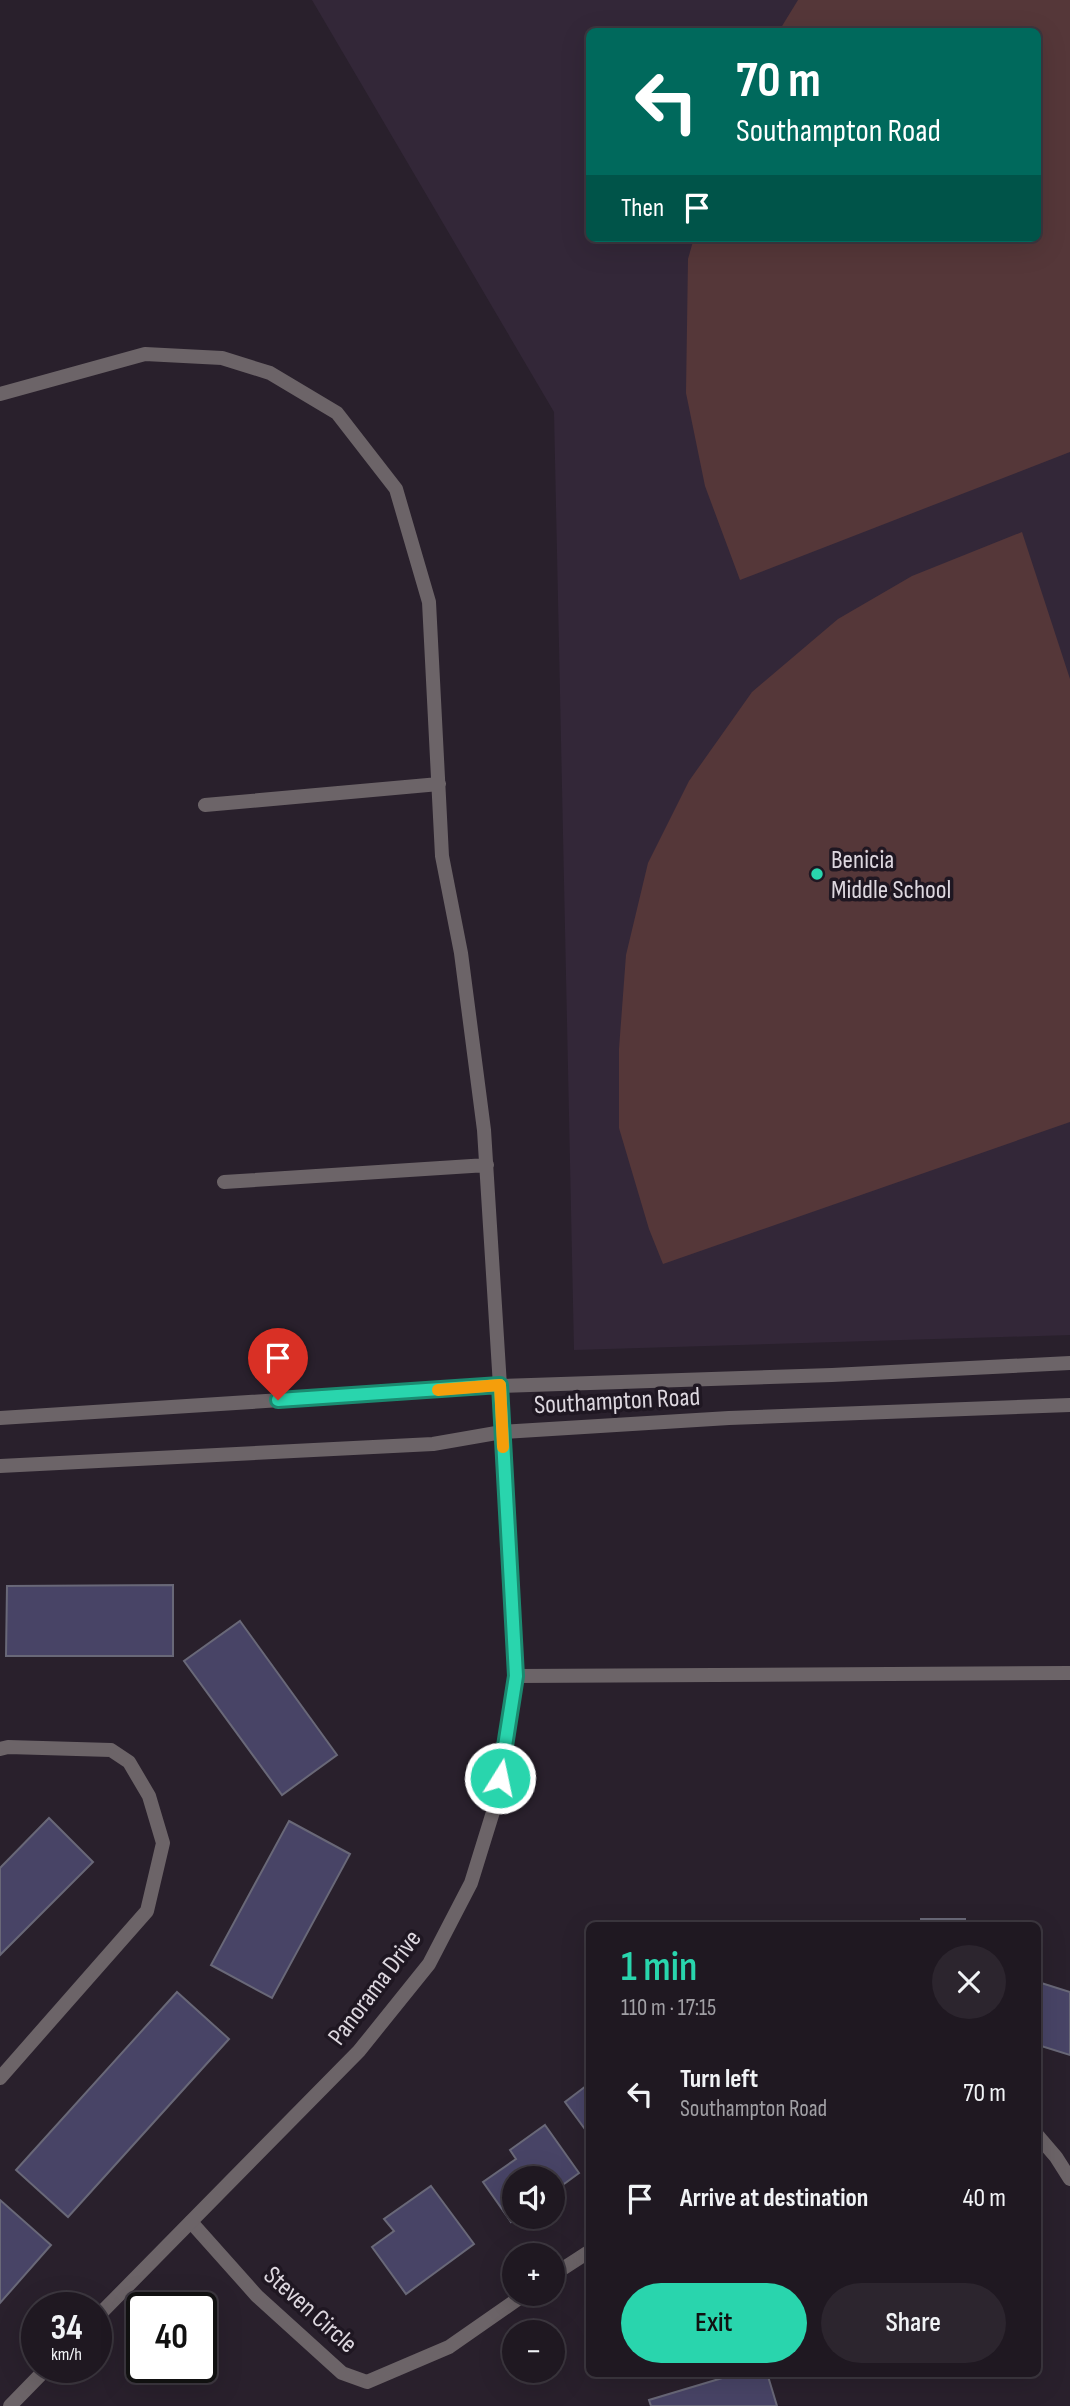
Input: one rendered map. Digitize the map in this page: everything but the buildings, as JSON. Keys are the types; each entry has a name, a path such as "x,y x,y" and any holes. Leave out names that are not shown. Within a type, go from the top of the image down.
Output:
{"street":[{"name":"Panorama Drive","path":"0,394 145,354 222,358 270,373 337,413 396,489 429,602 442,856 461,953 484,1130 500,1385 516,1676 497,1799 471,1883 429,1964 359,2051 112,2302"},
{"path":"205,804 439,784"},
{"path":"224,1182 487,1165"},
{"name":"Southampton Road","path":"0,1418 500,1385 832,1375 1070,1363"},
{"name":"Southampton Road","path":"0,1466 433,1444 502,1432 729,1418 1070,1405"},
{"path":"516,1676 1070,1673"},
{"path":"0,1749 111,1750 129,1762 149,1796 163,1843 147,1912 0,2078"},
{"path":"1041,2140 1070,2179"},
{"name":"Steven Circle","path":"191,2222 257,2297 342,2373 368,2382 449,2347 508,2306"},
{"path":"565,2267 586,2254"},
{"path":"10,2406 32,2383"}],"shaded area":[{"name":"Benicia Middle School","path":"312,0 1070,0 1070,1335 574,1350 554,412"},
{"path":"798,0 1070,0 1070,452 740,580 705,486 686,393 688,259 693,242 1041,242 1041,28 781,28"},
{"path":"1022,532 1070,679 1070,1122 663,1264 649,1229 619,1128 619,1049 626,955 648,863 689,781 752,692 838,619 912,576"}],"slow traffic":[{"path":"438,1390 500,1385 503,1447"}],"place":[{"name":"Benicia Middle School","path":"817,874"}],"route":[{"path":"278,1400 500,1385 516,1676 500,1778"}]}
